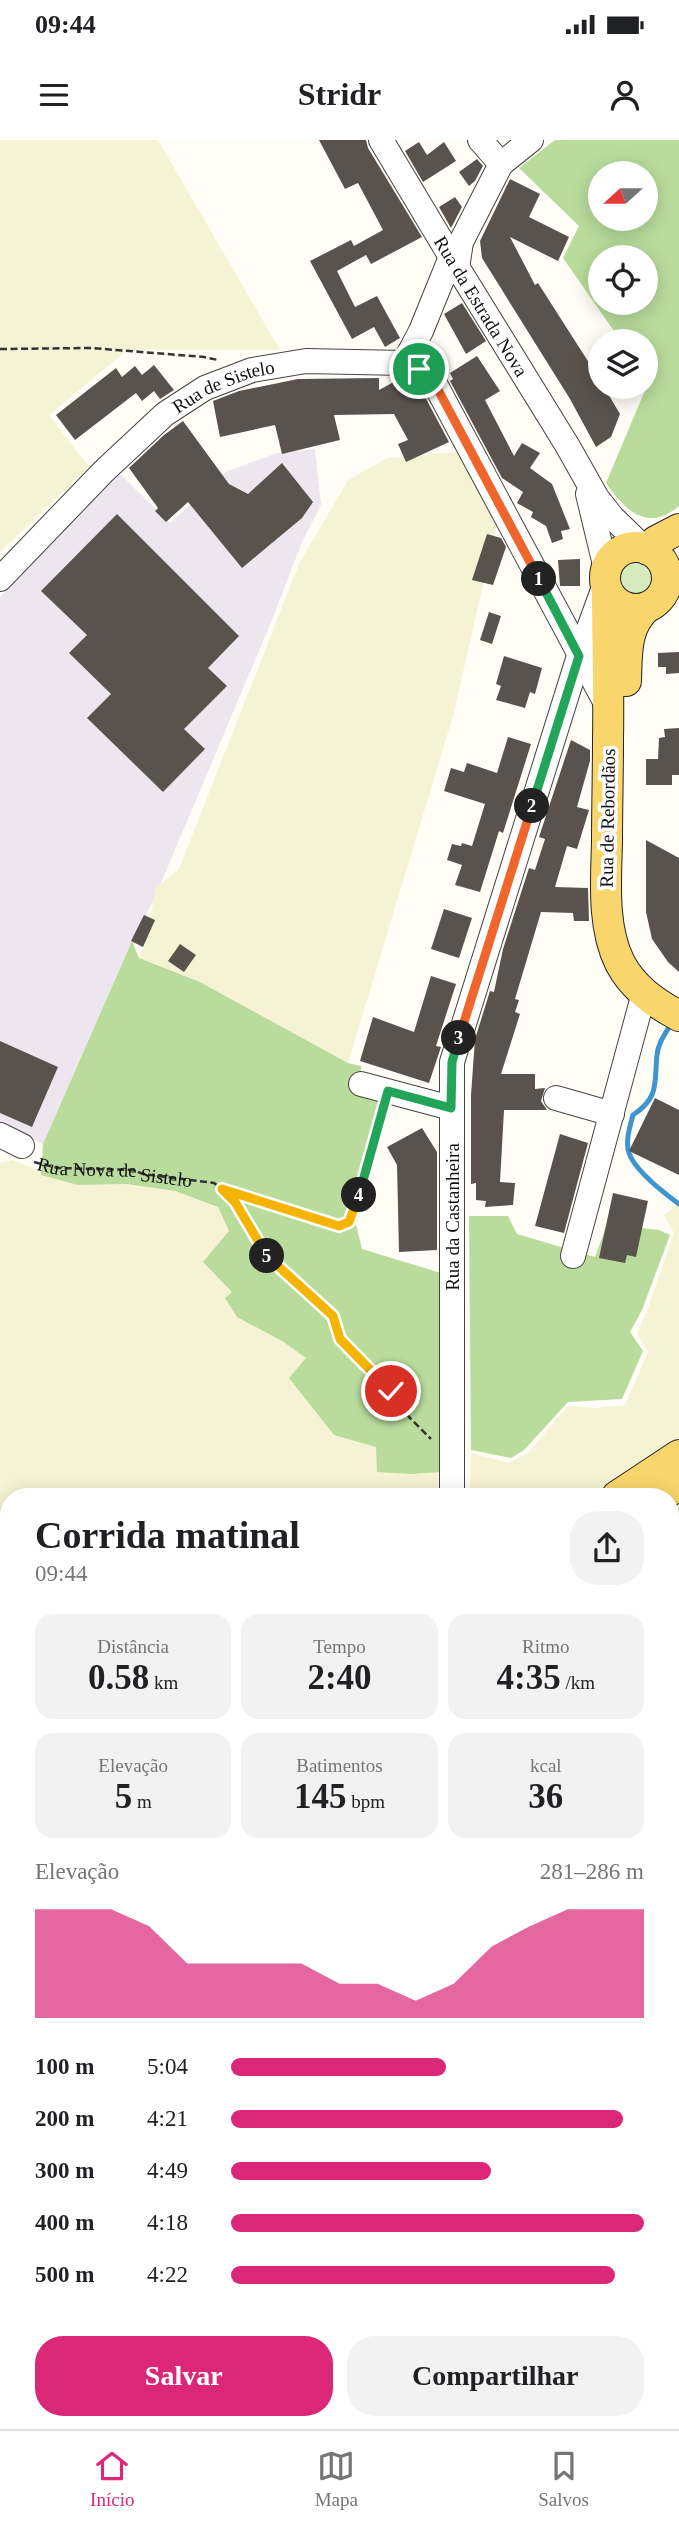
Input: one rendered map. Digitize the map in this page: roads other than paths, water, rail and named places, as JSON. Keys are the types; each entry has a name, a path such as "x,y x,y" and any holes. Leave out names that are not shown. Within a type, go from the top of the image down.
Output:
{"main road":[{"path":"645,548 673,568 662,596 648,607 636,610 624,607 614,600 606,581 612,558 623,550 645,548 679,529"},
{"name":"Rua de Rebordãos","path":"606,581 607,912 611,939 630,979 644,993 679,1016"},
{"name":"Rua de Rebordãos","path":"648,607 637,616 629,635 627,651 623,920 634,959 648,976 679,998"},
{"path":"629,1488 679,1455"}],"street":[{"name":"Rua da Estrada Nova","path":"381,140 582,473 604,507 645,548"},
{"path":"480,140 501,164"},
{"path":"531,140 501,164 404,363 419,369 435,384 608,712"},
{"name":"Rua de Sistelo","path":"0,579 104,471 165,414 205,388 252,370 306,361 404,363"},
{"name":"Rua da Estrada Nova","path":"582,473 606,581"},
{"name":"Rua da Castanheira","path":"452,1488 452,1062 579,656 606,581"},
{"path":"565,701 592,698 608,712"},
{"path":"573,1256 644,993"},
{"path":"361,1084 451,1108"},
{"path":"556,1098 612,1114"},
{"name":"Rua Nova de Sistelo","path":"0,1135 22,1146"}],"waterway":[{"path":"671,1024 658,1051 652,1095 633,1115 628,1144 629,1153 637,1167 679,1204"}]}
